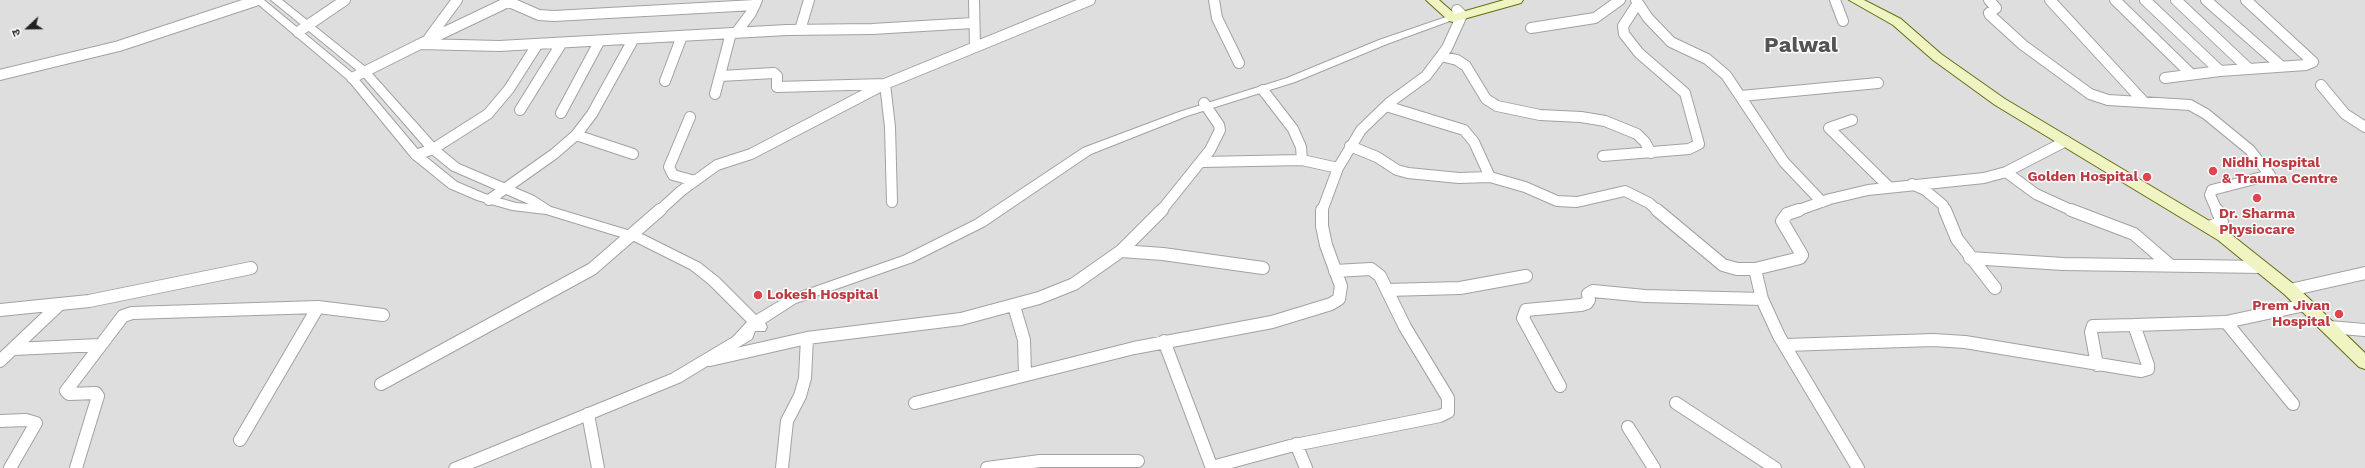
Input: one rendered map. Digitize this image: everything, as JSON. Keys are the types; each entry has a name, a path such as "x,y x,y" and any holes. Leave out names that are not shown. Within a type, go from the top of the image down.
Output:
{"main road":[{"path":"1432,0 1455,14 1517,0"},
{"path":"1455,14 1494,0"},
{"path":"1856,0 1897,22 1937,57 1982,90 2210,227 2290,290 2365,362"}],"street":[{"path":"0,75 120,46 258,0 352,78 416,155 453,185 489,200 516,207 547,210 630,235 695,266 714,282 757,325"},
{"path":"276,0 364,71 432,148 455,166 530,199 547,210"},
{"path":"298,32 345,0"},
{"path":"423,42 457,0"},
{"path":"800,30 809,0"},
{"path":"974,0 973,23 975,46"},
{"path":"382,384 592,268 608,257 630,235 695,181 717,165 751,154 885,84 1090,0"},
{"path":"1214,0 1217,18 1239,63"},
{"path":"1531,28 1595,18 1620,0"},
{"path":"1835,0 1843,21"},
{"path":"1989,0 1996,8 1988,13 1990,16 2023,45 2090,94 2108,100 2184,104 2196,107 2250,150 2270,173 2266,178 2212,190 2210,195 2222,222 2210,227"},
{"path":"2050,0 2144,102"},
{"path":"2115,0 2191,74"},
{"path":"2145,0 2220,71"},
{"path":"2176,0 2248,68"},
{"path":"2206,0 2281,66"},
{"path":"2165,78 2248,68 2306,65 2313,62 2313,60 2246,0"},
{"path":"352,78 423,42 510,1 539,15 550,16 756,3"},
{"path":"1604,156 1692,149 1699,144 1685,93 1639,54 1624,34 1623,26 1637,1 1666,38 1678,47 1698,54 1717,66 1734,84 1784,162 1822,202"},
{"path":"715,94 734,33 756,3"},
{"path":"915,403 1025,374 1164,341 1272,322 1331,304 1339,299 1341,294 1341,286 1326,245 1322,220 1322,209 1338,168 1361,130 1386,106 1426,76 1453,40 1455,14"},
{"path":"1206,105 1263,90 1455,14"},
{"path":"457,468 676,378 707,360 757,325 795,305 882,276 956,244 1013,212 1099,146 1206,105 1455,14"},
{"path":"423,42 474,47 538,45 734,33 872,29 973,23"},
{"path":"666,81 682,36"},
{"path":"489,200 554,154 576,135 592,114 633,40"},
{"path":"561,113 598,42"},
{"path":"520,110 561,44"},
{"path":"416,155 432,148 488,114 509,90 538,45"},
{"path":"1441,56 1457,60 1466,66 1486,99 1498,106 1540,115 1581,116 1605,121 1637,134 1646,142 1651,153"},
{"path":"720,76 774,73 777,76 777,88 885,84"},
{"path":"1741,96 1878,83"},
{"path":"885,84 890,127 892,202"},
{"path":"2321,85 2341,110 2365,127"},
{"path":"1263,90 1292,129 1301,147 1302,160"},
{"path":"707,360 807,338 961,320 1014,306 1054,293 1074,284 1121,251 1160,213 1202,162 1220,134 1219,125 1206,105"},
{"path":"1386,106 1464,130 1474,142 1490,177"},
{"path":"690,118 669,167 670,172 673,175 695,181"},
{"path":"1852,120 1830,126 1829,128 1889,187"},
{"path":"576,135 633,154"},
{"path":"1350,146 1378,157 1397,170 1408,173 1460,178 1490,177 1525,187 1565,203 1577,202 1613,192 1625,191 1634,193 1649,203 1723,265 1737,268 1755,269 1781,264 1800,258 1801,252 1782,221 1788,214 1822,202 1868,190 1912,184 1984,178 2006,172 2066,141"},
{"path":"1202,162 1302,160 1338,168"},
{"path":"2006,172 2023,186 2061,206 2134,234 2171,266"},
{"path":"1912,184 1925,190 1943,205 1957,239 1970,258 1995,288"},
{"path":"1121,251 1171,254 1263,268"},
{"path":"1970,258 2063,264 2262,267"},
{"path":"0,310 60,304 136,293 251,268"},
{"path":"1164,341 1212,468 1296,444 1440,416 1448,412 1448,398 1405,327 1380,276 1371,268 1335,271"},
{"path":"1755,269 1762,299 1779,336 1786,345 1799,372 1858,468"},
{"path":"2290,290 2365,273"},
{"path":"1387,290 1460,288 1526,276"},
{"path":"1560,386 1523,318 1523,314 1526,310 1581,305 1589,300 1588,294 1593,291 1645,296 1762,299"},
{"path":"0,361 60,304"},
{"path":"2097,365 2091,332 2092,326 2226,322 2305,305"},
{"path":"1014,306 1024,340 1025,374"},
{"path":"76,468 98,396 96,393 69,394 66,391 118,320 132,313 318,307 383,314"},
{"path":"240,440 318,307"},
{"path":"2226,322 2293,404"},
{"path":"1786,345 1933,340 1965,342 2134,371 2148,369 2148,365 2134,325"},
{"path":"2329,327 2365,330"},
{"path":"782,468 787,421 800,396 805,378 807,338"},
{"path":"14,349 99,345"},
{"path":"1676,403 1775,468"},
{"path":"588,414 598,468"},
{"path":"0,421 26,420 36,423 10,468"},
{"path":"1628,427 1654,468"},
{"path":"1296,444 1306,468"},
{"path":"987,468 1078,460 1138,462"}],"shaded area":[{"path":"0,0 2365,0 2365,468 0,468"}],"place":[{"name":"Nidhi Hospital & Trauma Centre","path":"2213,171"},
{"name":"Golden Hospital","path":"2147,177"},
{"name":"Dr. Sharma Physiocare","path":"2257,198"},
{"name":"Lokesh Hospital","path":"758,295"},
{"name":"Prem Jivan Hospital","path":"2339,314"}],"district":[{"name":"Palwal","path":"1801,46"}]}
